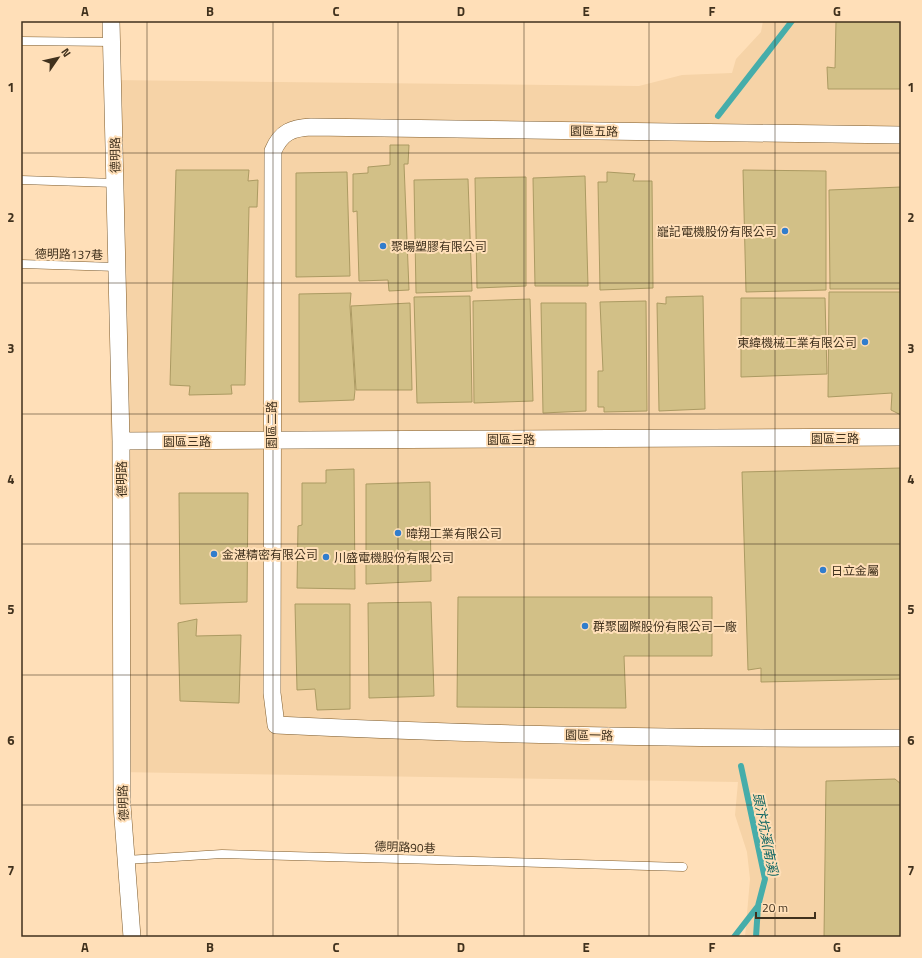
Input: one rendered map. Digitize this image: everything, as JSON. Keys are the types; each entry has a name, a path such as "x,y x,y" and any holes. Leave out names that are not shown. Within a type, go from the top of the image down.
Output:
{"street":[{"name":"德明路","path":"111,21 121,441 122,805 132,937"},
{"name":"園區五路","path":"287,131 298,127 311,127 901,135"},
{"name":"園區二路","path":"276,725 272,693 271,441 273,151 278,140 287,131"},
{"name":"園區三路","path":"121,441 901,437"},
{"name":"園區一路","path":"276,725 448,733 787,738 901,738"}],"lane":[{"path":"21,42 112,42"},
{"path":"21,180 115,183"},
{"name":"德明路137巷","path":"21,264 117,267"},
{"name":"德明路90巷","path":"126,860 222,854 683,867"}],"shaded area":[{"path":"763,21 901,21 901,937 745,937 750,879 747,852 735,815 738,782 117,772 110,400 110,80 639,86 682,75 732,73 736,59 761,32"}],"building":[{"path":"836,21 901,21 901,89 828,89 827,67 835,68"},
{"name":"聚暘塑膠有限公司","path":"390,145 409,145 408,164 404,164 409,290 389,291 388,280 359,281 357,211 353,212 353,174 368,173 368,167 390,165"},
{"path":"176,170 249,170 248,181 258,180 257,207 249,207 245,385 231,385 232,394 189,395 190,386 170,385"},
{"name":"巃記電機股份有限公司","path":"743,170 826,171 826,290 746,292"},
{"path":"347,172 350,276 296,277 296,173"},
{"path":"607,172 635,174 633,181 652,181 653,288 600,290 598,182 607,182"},
{"path":"585,176 588,286 535,286 533,178"},
{"path":"526,177 526,286 477,288 475,178"},
{"path":"468,179 472,291 416,293 414,180"},
{"path":"901,187 901,289 830,289 829,190"},
{"name":"東緯機械工業有限公司","path":"829,292 901,292 901,415 891,410 892,393 828,397"},
{"path":"351,293 350,306 355,390 354,400 299,402 299,294"},
{"path":"470,296 472,402 417,403 414,297"},
{"path":"703,296 705,409 659,411 657,303 666,304 666,297"},
{"path":"741,298 825,298 827,374 741,377"},
{"path":"530,299 533,401 474,403 473,301"},
{"path":"646,301 647,411 604,412 604,407 598,407 598,371 603,371 600,302"},
{"path":"410,303 412,390 356,390 351,306"},
{"path":"541,303 586,303 586,411 543,413"},
{"name":"日立金屬","path":"901,468 901,679 761,682 761,668 748,670 742,472"},
{"name":"川盛電機股份有限公司","path":"354,469 355,589 297,588 298,526 302,525 302,483 326,483 326,470"},
{"name":"暐翔工業有限公司","path":"430,482 431,581 366,584 366,484"},
{"name":"金湛精密有限公司","path":"179,493 248,493 247,602 180,604"},
{"name":"群聚國際股份有限公司一廠","path":"458,597 712,597 712,656 624,656 626,708 457,707"},
{"path":"431,602 434,696 369,698 368,603"},
{"path":"295,604 350,604 350,709 317,710 315,689 297,690"},
{"path":"197,619 196,636 241,635 239,703 180,701 178,623"},
{"path":"895,779 901,784 901,937 824,937 826,781"}],"waterway":[{"name":"頭汴坑溪(南溪)","path":"718,116 792,21"},
{"name":"頭汴坑溪(南溪)","path":"741,766 765,879 758,906 756,937"},
{"name":"頭汴坑溪(南溪)","path":"734,937 758,906"}],"place":[{"name":"巃記電機股份有限公司","path":"785,231"},
{"name":"聚暘塑膠有限公司","path":"383,246"},
{"name":"東緯機械工業有限公司","path":"865,342"},
{"name":"暐翔工業有限公司","path":"398,533"},
{"name":"金湛精密有限公司","path":"214,554"},
{"name":"川盛電機股份有限公司","path":"326,557"},
{"name":"日立金屬","path":"823,570"},
{"name":"群聚國際股份有限公司一廠","path":"585,626"}]}
